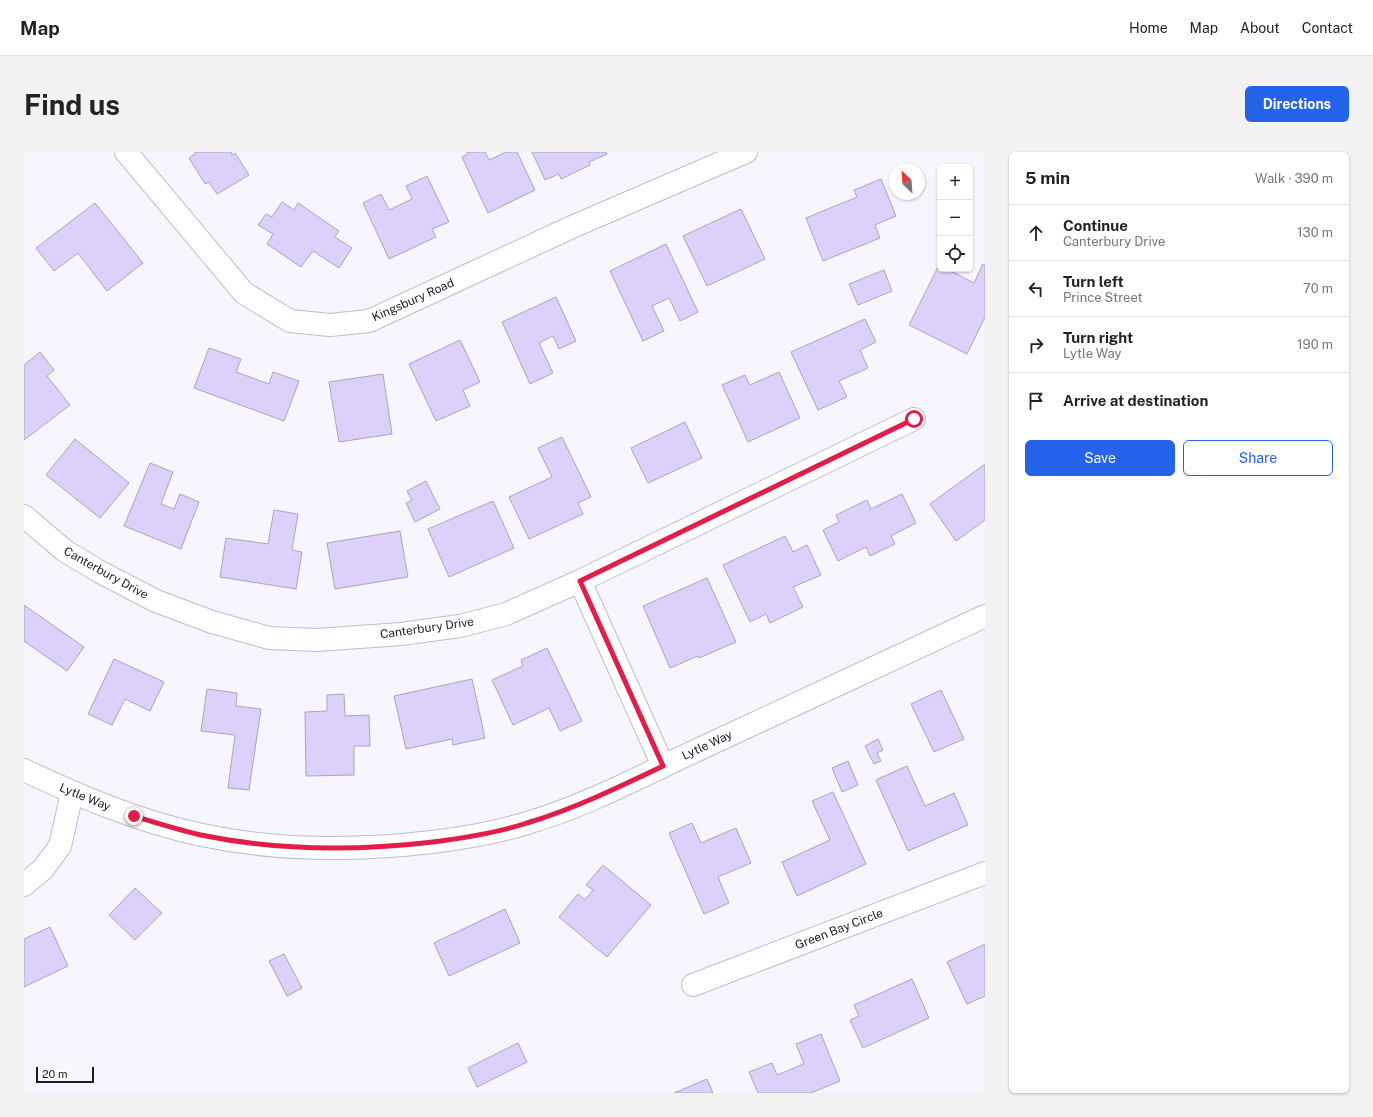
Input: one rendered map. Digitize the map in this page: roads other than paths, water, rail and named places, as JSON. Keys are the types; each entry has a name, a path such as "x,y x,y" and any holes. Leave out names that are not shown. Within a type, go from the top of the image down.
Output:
{"street":[{"name":"Kingsbury Road","path":"126,152 244,293 290,321 330,325 369,321 572,227 746,152"},
{"name":"Canterbury Drive","path":"24,516 65,551 102,573 156,601 212,622 268,638 317,640 401,634 460,626 506,614 580,581 914,419"},
{"path":"580,581 663,766"},
{"name":"Lytle Way","path":"24,770 72,793 134,816 201,835 263,845 334,849 391,846 466,838 527,823 596,798 985,616"},
{"path":"24,885 44,869 60,846 72,793"},
{"name":"Green Bay Circle","path":"693,985 985,873"}]}
